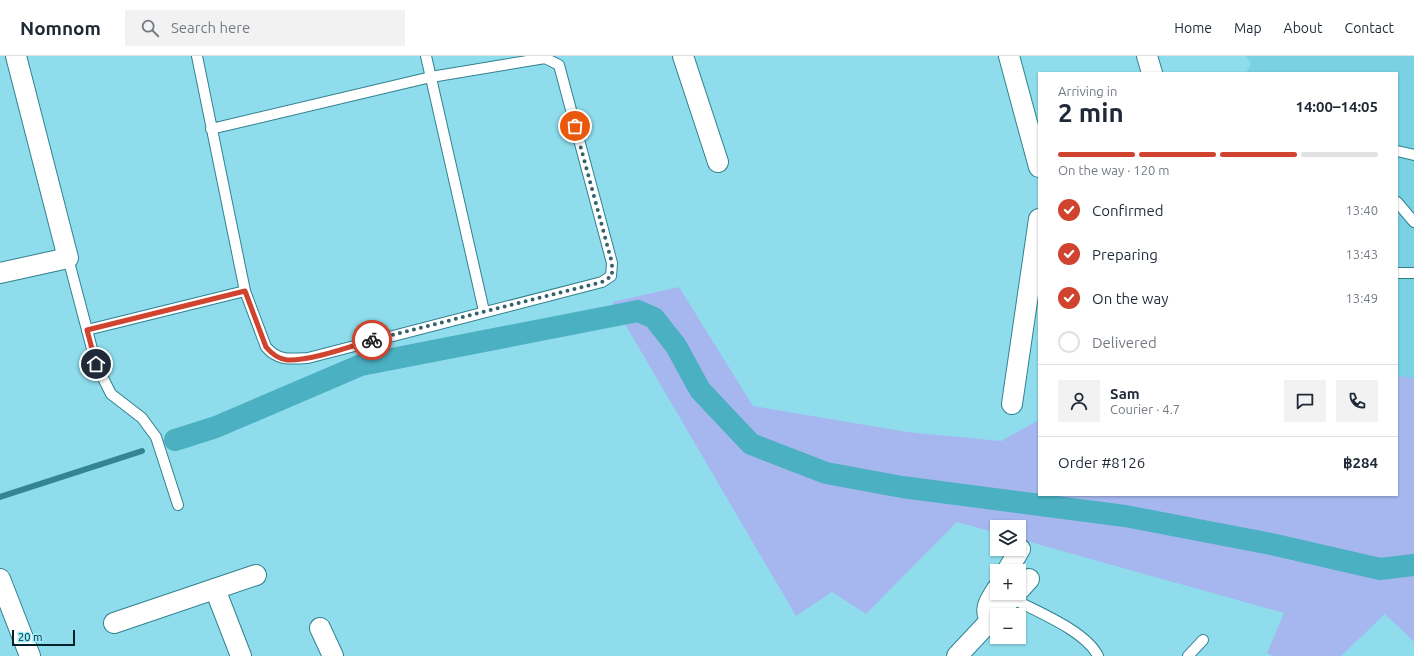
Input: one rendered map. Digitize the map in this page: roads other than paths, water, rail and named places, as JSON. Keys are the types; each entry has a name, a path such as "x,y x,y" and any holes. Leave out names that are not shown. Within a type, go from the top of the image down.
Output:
{"street":[{"path":"0,273 68,258 16,56"},
{"path":"683,56 718,162"},
{"path":"1009,56 1038,163"},
{"path":"1147,56 1152,72"},
{"path":"1012,404 1038,226"},
{"path":"114,623 256,575"},
{"path":"0,579 30,656"},
{"path":"215,589 241,656"},
{"path":"957,656 991,620 1006,600"},
{"path":"320,628 333,656"}],"lane":[{"path":"197,56 211,129 245,291 266,347 272,354 286,360 308,358 484,311 602,282 612,276 612,263 559,65 545,58 431,77 211,129"},
{"path":"426,56 484,311"},
{"path":"1398,151 1414,155"},
{"path":"1398,203 1414,222"},
{"path":"68,258 96,364 111,394 142,418 156,437 178,505"},
{"path":"1398,273 1414,273"},
{"path":"87,330 245,291"},
{"path":"1026,599 1094,648 1098,656"},
{"path":"1188,656 1203,640"}],"waterway":[{"path":"175,440 216,427 361,365 638,311 654,318 676,346 700,390 751,444 826,473 902,487 1125,516 1271,544 1380,569 1414,565"},
{"path":"0,497 142,451"}]}
